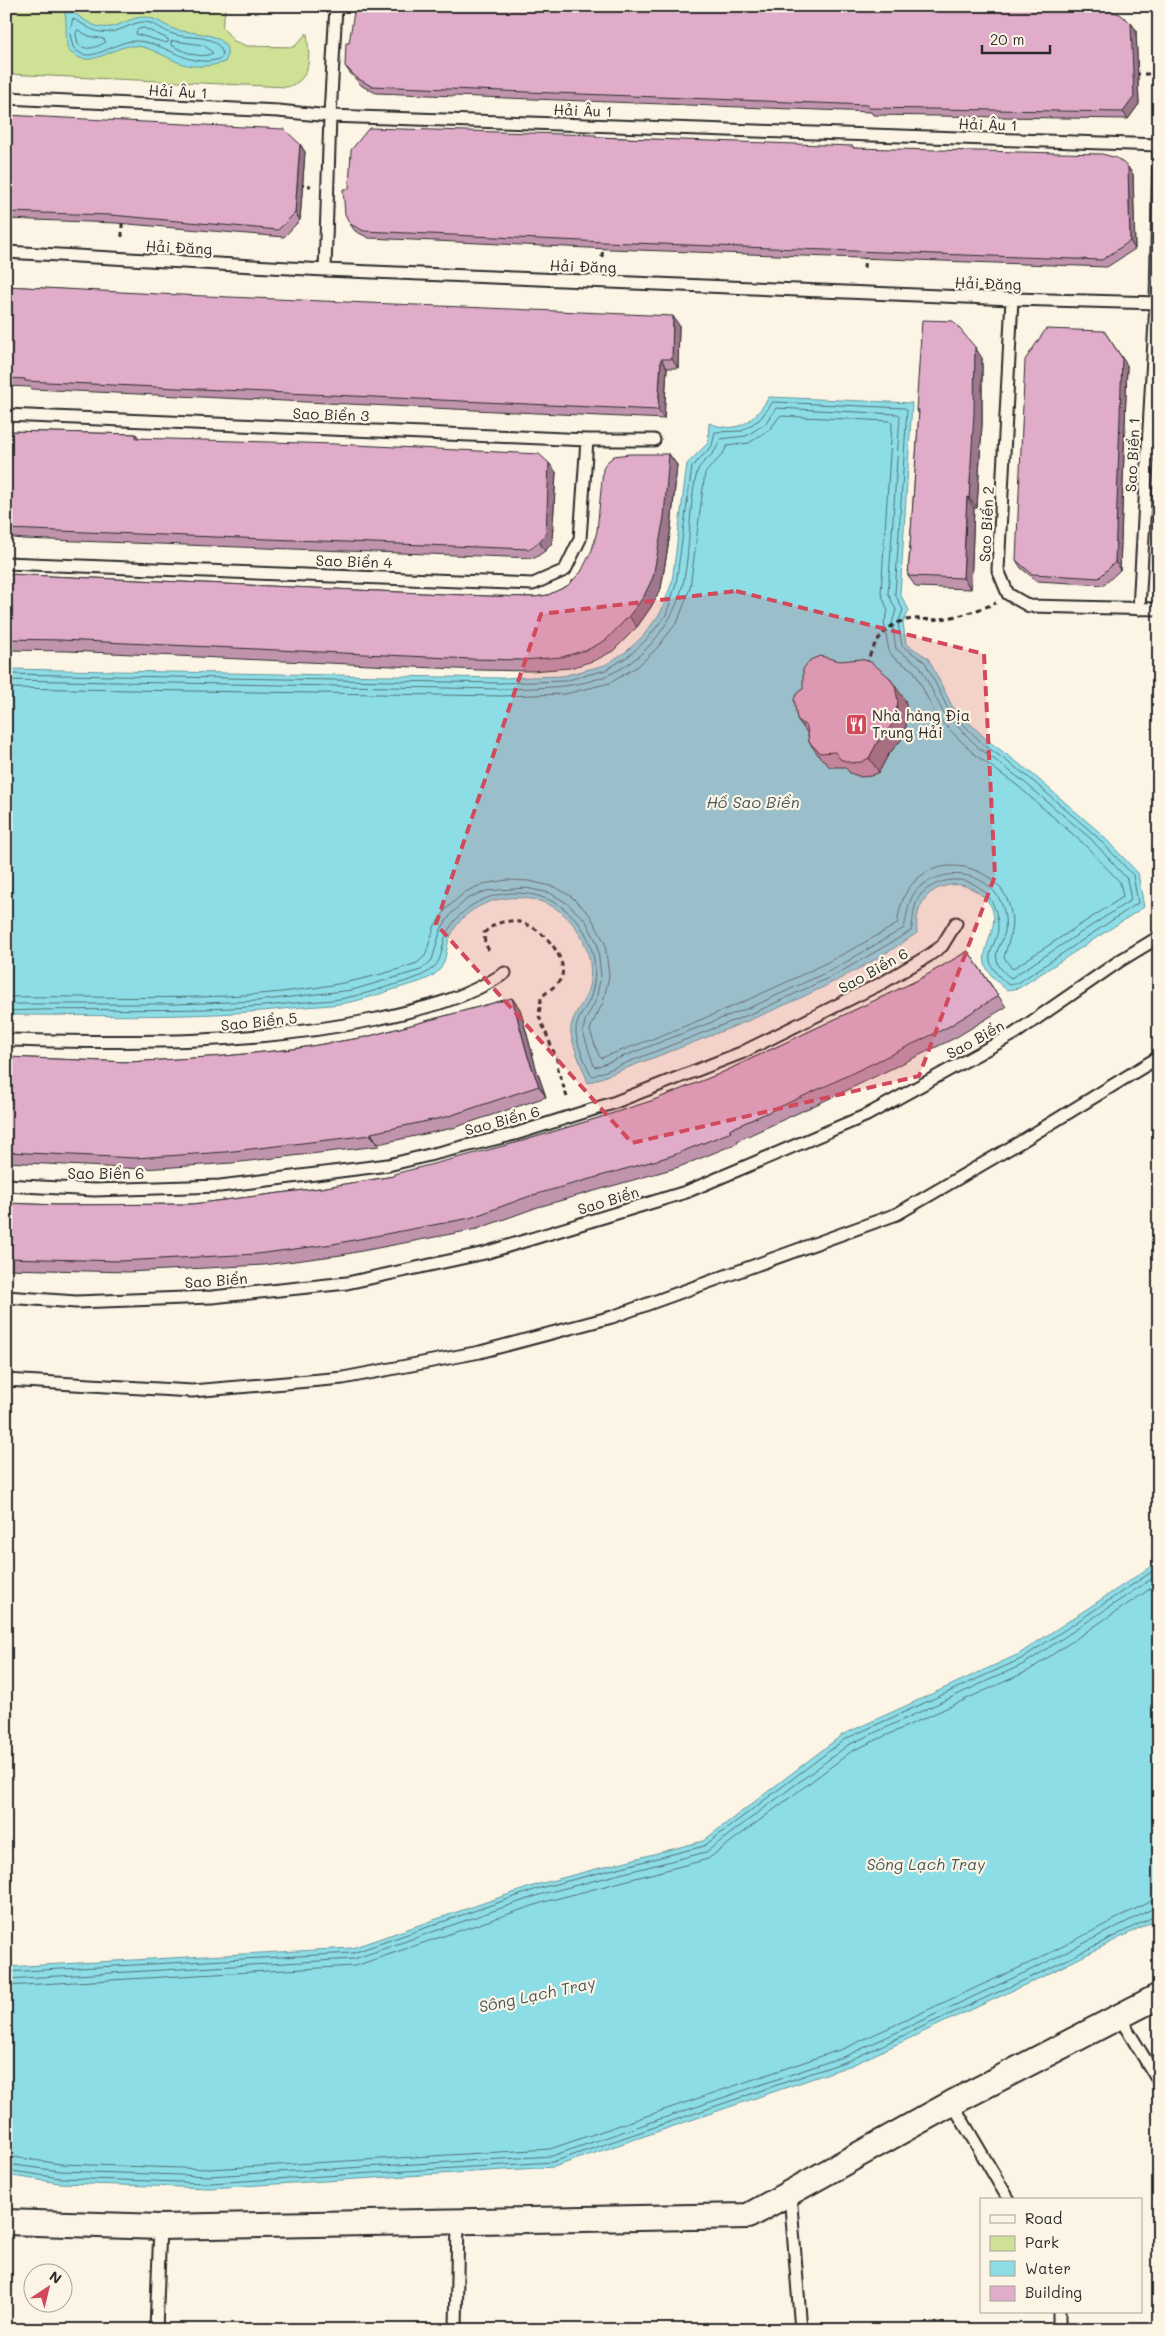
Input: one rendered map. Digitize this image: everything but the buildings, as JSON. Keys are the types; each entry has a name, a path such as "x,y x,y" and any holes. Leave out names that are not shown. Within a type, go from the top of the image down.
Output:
{"street":[{"path":"6,2222 160,2226 748,2216 952,2103 1120,2018 1159,1996"}],"lane":[{"path":"326,270 330,116 336,6"},
{"name":"Hải Âu 1","path":"6,98 278,111 330,116 1159,143"},
{"name":"Sao Biển 1","path":"1139,608 1157,303 1159,143"},
{"name":"Hải Đăng","path":"6,252 326,270 1012,299 1157,303"},
{"name":"Sao Biển 2","path":"1008,594 998,570 1012,299"},
{"name":"Sao Biển 3","path":"6,415 587,440 654,440"},
{"name":"Sao Biển 4","path":"6,563 533,584 565,570 580,539 587,440"},
{"path":"1008,594 1029,606 1159,609"},
{"name":"Sao Biển 6","path":"6,1185 94,1190 220,1186 388,1165 515,1134 613,1103 749,1049 884,982 928,956 942,946 956,922"},
{"name":"Sao Biển","path":"6,1297 76,1302 212,1297 347,1283 485,1252 686,1192 867,1115 1014,1034 1121,960 1159,937"},
{"name":"Sao Biển 5","path":"6,1040 138,1043 280,1035 343,1026 454,999 480,989 505,973"},
{"path":"6,1380 192,1391 343,1378 480,1352 612,1317 897,1214 1022,1141 1159,1057"},
{"path":"1120,2018 1159,2082"},
{"path":"952,2103 1008,2198"},
{"path":"790,2193 801,2330"},
{"path":"456,2330 458,2221"},
{"path":"156,2330 160,2226"},
{"path":"1059,2314 1059,2330"}],"path":[{"path":"1130,74 1150,74"},
{"path":"291,185 311,186"},
{"path":"122,237 123,217"},
{"path":"602,257 603,237"},
{"path":"864,268 865,251"},
{"path":"863,674 871,649 881,635 894,624 912,619 939,620 970,612 997,602 1008,594"},
{"path":"489,950 485,944 484,933 491,926 508,920 526,923 544,934 557,953 564,970 560,980 541,998 539,1016 557,1060 558,1070 568,1100"}],"highlighted area":[{"path":"736,591 984,654 995,876 919,1076 632,1143 436,924 541,614"}],"green space":[{"path":"6,6 226,6 222,27 234,41 247,46 294,47 307,33 308,65 302,78 287,87 6,74"}],"water":[{"path":"63,8 100,27 113,27 139,17 145,17 154,19 177,30 212,36 225,45 227,52 225,62 204,66 188,65 153,50 137,46 121,48 94,58 81,58 68,50 66,18"},
{"name":"Hồ Sao Biển","path":"769,397 912,403 900,594 909,610 903,623 906,644 928,658 952,706 987,740 1030,772 1098,831 1138,873 1144,907 1019,988 1007,990 991,975 985,964 986,947 994,920 993,911 988,902 979,893 965,886 942,887 929,894 924,900 918,916 917,933 879,957 799,999 588,1083 571,1034 573,1020 589,986 591,975 587,951 577,929 561,912 547,904 532,899 500,899 471,911 451,935 444,962 431,977 420,982 347,1003 221,1014 149,1016 6,1015 6,669 501,678 563,676 605,665 627,651 643,636 661,612 672,582 687,464 708,443 709,423 729,427 745,424 758,413"},
{"name":"Sông Lạch Tray","path":"1159,1561 1159,1918 1044,1976 852,2065 554,2167 210,2188 59,2183 6,2175 6,1967 352,1948 539,1884 703,1841 842,1735 1019,1654"}],"place":[{"name":"Nhà hàng Địa Trung Hải","path":"856,724"}]}
